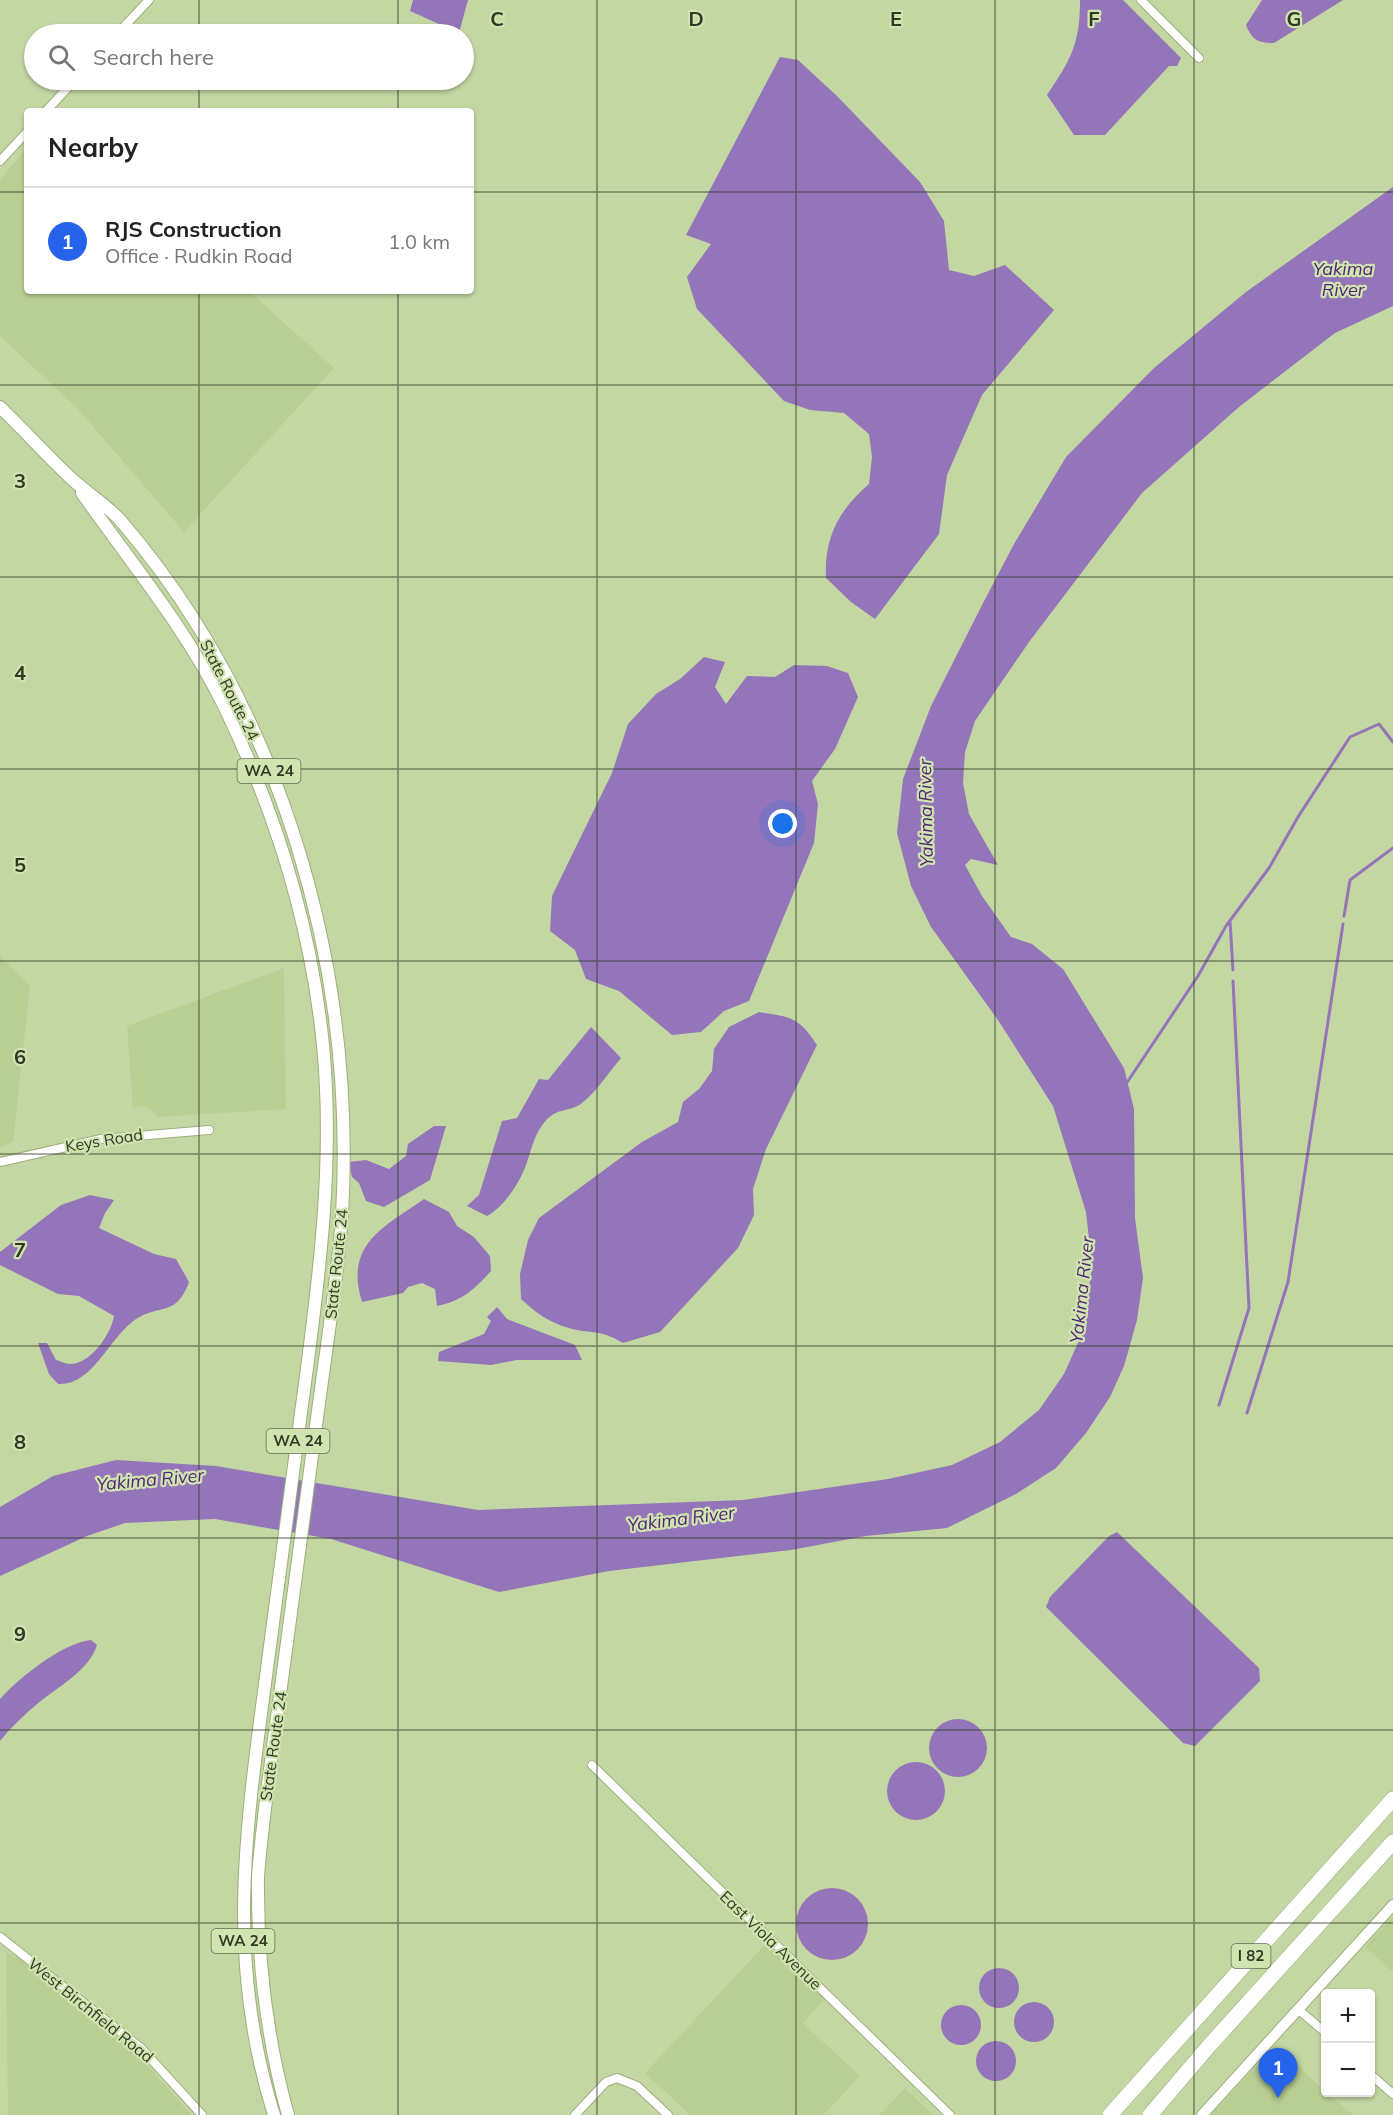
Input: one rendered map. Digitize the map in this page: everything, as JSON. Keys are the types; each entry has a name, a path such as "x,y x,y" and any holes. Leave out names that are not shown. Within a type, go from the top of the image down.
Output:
{"highway":[{"name":"I 82","path":"1110,2115 1393,1799"},
{"name":"I 82","path":"1150,2115 1208,2047 1393,1842"},
{"path":"1160,2115 1208,2047"}],"main road":[{"name":"State Route 24","path":"0,407 73,480 117,517 174,591 222,669 276,787 303,865 323,949 336,1029 343,1118 339,1251 258,1876 259,1947 269,2036 288,2115"},
{"name":"State Route 24","path":"73,480 152,585 197,657 222,702 263,794 290,873 309,951 323,1048 327,1115 326,1203 321,1266 246,1835 242,1935 246,1985 262,2078 274,2115"}],"street":[{"path":"126,24 149,0"},
{"path":"1141,0 1199,58"},
{"path":"49,108 66,90"},
{"path":"0,161 24,135"},
{"name":"Keys Road","path":"0,1162 101,1139 209,1130"},
{"name":"East Viola Avenue","path":"592,1765 950,2115"},
{"path":"1202,2115 1393,1905"},
{"name":"West Birchfield Road","path":"0,1937 141,2048 202,2115"},
{"path":"1299,2010 1321,2029"},
{"path":"575,2115 606,2082 617,2078 637,2086 668,2115"},
{"path":"1375,2078 1393,2094"}],"shaded area":[{"path":"24,151 24,294 252,294 334,368 184,532 77,408 0,336 0,180"},
{"path":"0,956 30,986 13,1142 0,1147"},
{"path":"284,968 286,1109 158,1117 147,1107 139,1106 133,1110 127,1026"},
{"path":"1393,1916 1393,1972 1365,1947"},
{"path":"772,1937 831,1992 803,2023 860,2076 824,2115 690,2115 645,2073"},
{"path":"6,1953 19,1957 117,2035 145,2062 191,2115 8,2115"},
{"path":"1276,2045 1321,2087 1321,2097 1332,2097 1353,2115 1211,2115"},
{"path":"905,2088 933,2115 880,2115"}],"water":[{"path":"413,0 468,0 461,24 439,24 410,11"},
{"path":"1080,0 1123,0 1181,58 1177,66 1169,66 1105,135 1074,135 1047,95 1068,61 1076,40"},
{"path":"1262,0 1343,0 1274,43 1256,40 1246,25"},
{"path":"780,57 798,60 837,96 920,182 944,221 949,270 974,276 1005,265 1054,310 982,395 947,475 939,534 875,619 851,602 826,578 828,550 836,525 849,504 869,484 872,457 869,434 844,413 810,410 784,401 697,309 687,277 711,244 686,235"},
{"name":"Yakima River","path":"1393,187 1393,306 1335,333 1239,407 1142,493 1029,642 975,721 965,752 963,783 969,814 998,865 971,859 965,865 982,896 1011,937 1032,944 1063,969 1124,1068 1134,1109 1135,1218 1143,1278 1137,1320 1124,1366 1110,1397 1086,1433 1056,1468 1016,1494 947,1528 866,1536 791,1550 609,1571 499,1592 331,1539 215,1519 125,1523 87,1536 0,1576 0,1507 53,1476 116,1460 216,1466 478,1510 743,1500 888,1479 952,1465 1000,1442 1039,1410 1064,1374 1082,1334 1092,1267 1086,1212 1053,1106 998,1020 931,927 911,886 897,833 903,779 931,706 982,605 1014,544 1066,457 1154,368 1246,292"},
{"path":"704,657 725,662 715,687 726,704 747,676 775,677 794,665 827,666 848,673 858,697 835,749 812,781 818,804 814,843 749,1001 724,1011 701,1032 672,1035 619,991 586,979 575,950 550,931 552,896 612,773 628,724 656,694 680,679"},
{"path":"759,1012 793,1020 805,1029 817,1045 766,1149 753,1189 754,1215 738,1248 660,1332 623,1343 601,1334 562,1326 538,1313 521,1299 520,1274 528,1240 539,1218 642,1142 678,1122 683,1102 699,1089 712,1071 714,1049 729,1027"},
{"path":"591,1027 621,1058 582,1103 558,1112 543,1124 535,1138 521,1177 494,1212 487,1216 467,1206 479,1195 502,1121 517,1118 539,1079 548,1080"},
{"path":"434,1126 446,1126 430,1180 384,1207 366,1201 359,1183 352,1177 349,1162 366,1160 389,1169 406,1156 408,1144"},
{"path":"90,1195 114,1200 99,1228 154,1254 176,1259 189,1282 184,1294 172,1306 141,1316 131,1323 90,1370 80,1378 70,1383 58,1384 49,1374 38,1343 47,1343 56,1360 68,1364 78,1363 99,1347 109,1331 114,1316 79,1296 58,1294 0,1265 0,1252 61,1205"},
{"path":"424,1199 449,1212 457,1226 474,1237 490,1256 491,1271 467,1293 454,1301 437,1306 435,1289 422,1283 408,1287 403,1293 362,1302 358,1282 358,1265 363,1251 382,1229"},
{"path":"497,1307 507,1319 575,1345 582,1360 517,1360 491,1365 438,1361 439,1352 484,1334 491,1321 487,1317"},
{"path":"1117,1532 1259,1668 1260,1681 1195,1746 1183,1743 1046,1607 1050,1597 1109,1536"},
{"path":"91,1640 97,1645 87,1663 72,1678 27,1712 0,1741 0,1699 18,1681 54,1654"},
{"path":"958,1719 974,1724 982,1732 987,1748 982,1764 974,1772 958,1777 942,1772 934,1764 929,1748 934,1732 942,1724"},
{"path":"916,1762 932,1767 940,1775 945,1791 940,1807 932,1815 916,1820 900,1815 892,1807 887,1791 892,1775 900,1767"},
{"path":"832,1888 852,1894 862,1904 868,1924 862,1944 852,1954 832,1960 812,1954 802,1944 796,1924 802,1904 812,1894"},
{"path":"999,1968 1013,1974 1019,1988 1013,2002 999,2008 985,2002 979,1988 985,1974"},
{"path":"1034,2002 1048,2008 1054,2022 1048,2036 1034,2042 1020,2036 1014,2022 1020,2008"},
{"path":"961,2005 975,2011 981,2025 975,2039 961,2045 947,2039 941,2025 947,2011"},
{"path":"996,2041 1010,2047 1016,2061 1010,2075 996,2081 982,2075 976,2061 982,2047"}],"waterway":[{"path":"1126,1084 1198,976 1226,926 1269,868 1298,817 1350,737 1379,724 1393,742"},
{"path":"1344,916 1350,880 1393,848"},
{"path":"1230,921 1233,970"},
{"path":"1247,1413 1288,1282 1343,924"},
{"path":"1219,1405 1249,1308 1233,981"}],"place":[{"name":"RJS Construction","path":"1278,2098"}]}
